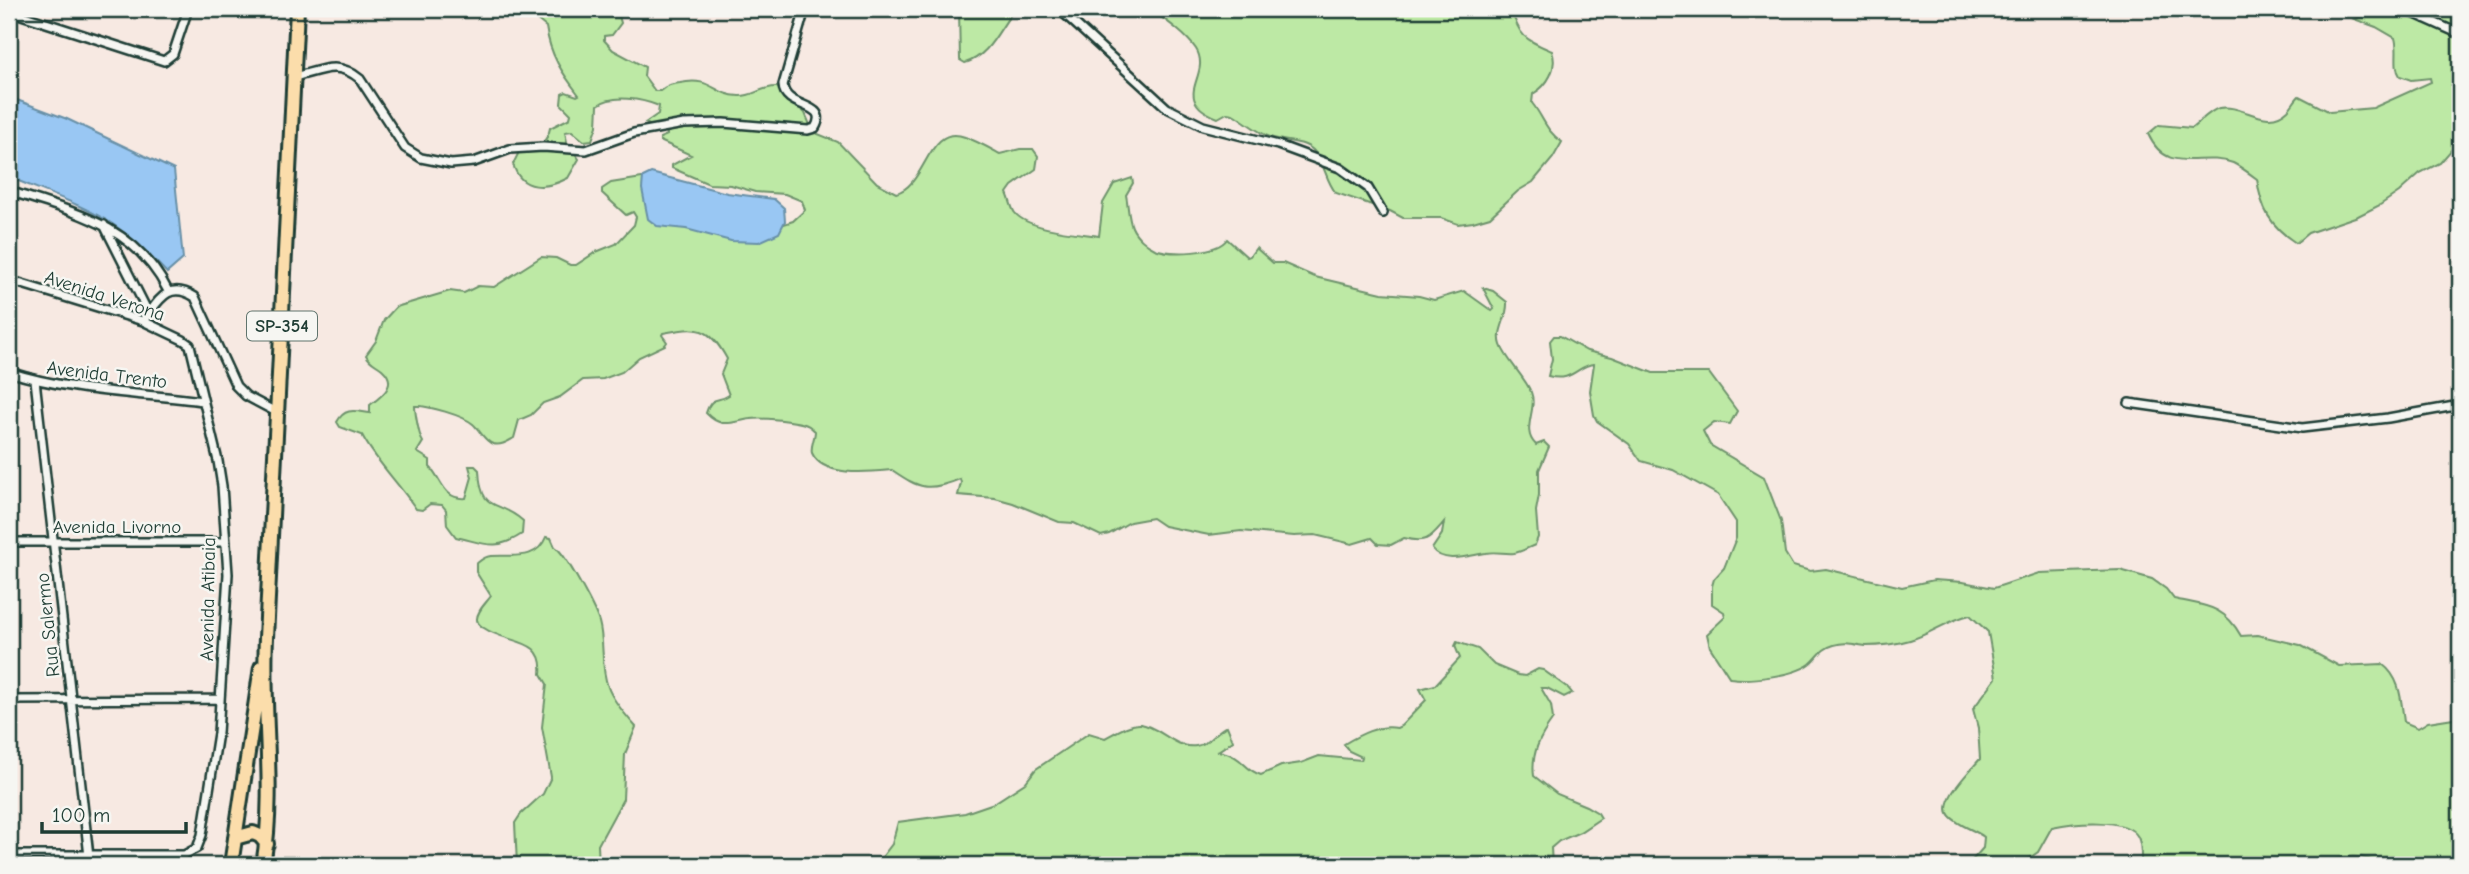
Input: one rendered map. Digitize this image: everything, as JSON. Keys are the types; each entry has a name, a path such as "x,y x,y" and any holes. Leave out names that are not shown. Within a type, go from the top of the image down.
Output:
{"main road":[{"name":"SP-354","path":"263,865 267,844 266,642 298,9"},
{"name":"SP-354","path":"231,865 266,642"},
{"path":"235,838 253,833 267,844"}],"street":[{"path":"9,11 164,61 173,54 188,9"},
{"path":"294,77 329,68 342,67 349,70 360,79 405,148 421,158 451,164 474,162 510,149 542,147 586,150 634,133 684,124 723,123 808,130 815,128 818,122 815,110 788,98 783,92 805,9"},
{"path":"1059,9 1167,108 1203,126 1278,145 1340,168 1368,188 1383,213"},
{"path":"2404,9 2460,34"},
{"path":"9,191 83,215 104,225 137,249 152,264 168,292"},
{"path":"104,225 149,314"},
{"name":"Avenida Verona","path":"9,280 143,321 190,345"},
{"path":"143,321 168,292 175,289 195,297 236,386 246,396 278,413"},
{"name":"Avenida Atibaia","path":"90,855 184,855 198,846 202,835 218,733 228,574 218,460 190,345"},
{"name":"Avenida Trento","path":"9,372 35,380 203,401"},
{"name":"Rua Salermo","path":"35,380 90,865"},
{"path":"2129,403 2302,428 2376,420 2460,405"},
{"name":"Avenida Livorno","path":"9,542 226,542"},
{"path":"9,700 219,699"},
{"path":"9,855 90,855"},
{"path":"296,865 306,865"}],"green space":[{"path":"524,9 617,9 621,23 612,35 604,36 604,40 613,50 645,67 644,76 655,91 672,84 691,82 706,84 723,93 739,96 777,87 805,113 813,132 838,142 877,183 896,193 915,179 935,146 943,139 952,135 965,137 1000,154 1033,149 1038,156 1036,169 1012,186 1007,193 1015,213 1022,219 1042,227 1099,236 1103,203 1114,184 1132,178 1133,183 1126,195 1131,223 1139,237 1155,249 1193,252 1214,248 1227,239 1247,257 1256,248 1273,263 1283,263 1315,277 1382,293 1434,300 1464,291 1492,311 1494,309 1483,288 1493,291 1507,302 1500,334 1501,345 1533,399 1529,426 1531,439 1536,445 1544,442 1549,447 1539,470 1536,511 1538,537 1535,545 1514,553 1489,552 1458,558 1443,557 1432,549 1442,534 1444,522 1423,540 1404,538 1391,545 1378,544 1372,538 1352,544 1315,535 1294,536 1241,531 1209,535 1164,526 1152,518 1130,522 1101,536 1074,523 1059,522 1013,503 995,498 958,495 960,479 932,487 917,485 892,470 837,470 818,461 812,453 815,431 808,425 763,419 723,423 706,413 713,401 729,395 721,374 727,359 708,334 694,329 663,333 667,342 665,345 639,357 622,372 603,379 583,380 560,397 543,403 531,415 519,420 514,438 501,444 490,443 473,424 462,418 436,409 415,406 423,442 417,452 430,460 430,467 444,488 452,496 466,498 472,477 469,466 475,466 479,470 480,484 487,500 523,521 522,534 504,543 489,544 456,537 447,525 446,510 442,505 430,504 422,510 416,509 362,435 340,427 337,422 347,412 370,413 370,405 387,389 387,374 366,355 376,341 384,320 396,307 450,291 464,293 478,286 494,287 541,257 556,258 576,265 596,252 616,244 634,225 636,217 633,212 626,215 602,193 602,189 611,183 648,177 778,226 793,221 805,210 802,201 785,194 709,184 672,168 672,165 691,155 660,141 667,133 645,123 658,114 659,106 628,99 611,100 598,105 597,126 592,140 584,141 572,131 565,132 567,142 579,159 568,178 543,186 528,184 522,180 513,164 519,152 539,145 546,139 550,128 570,118 571,114 561,104 562,94 566,92 579,95 558,63 550,46 546,27"},
{"path":"959,9 1015,9 988,48 965,63 960,60"},
{"path":"1150,9 1511,9 1521,32 1552,51 1553,70 1543,86 1533,94 1532,103 1548,128 1562,142 1553,158 1533,182 1518,191 1490,217 1458,224 1441,218 1403,218 1336,193 1320,160 1309,147 1270,137 1233,114 1227,113 1218,118 1203,110 1196,103 1194,94 1200,68 1196,49 1181,32"},
{"path":"2362,9 2460,9 2460,140 2440,163 2420,173 2380,205 2358,216 2308,233 2296,243 2268,216 2257,179 2245,170 2220,160 2175,159 2156,147 2148,134 2159,125 2192,128 2219,108 2237,109 2271,118 2288,110 2299,96 2330,112 2373,108 2431,82 2430,78 2411,80 2400,76 2395,38 2354,19 2362,16"},
{"path":"1554,336 1560,336 1587,351 1612,357 1653,373 1709,373 1737,411 1730,424 1714,422 1703,431 1710,445 1764,477 1781,521 1785,553 1793,566 1810,571 1826,569 1902,587 1934,580 1994,588 2039,573 2120,570 2152,579 2174,599 2213,608 2228,618 2241,636 2257,635 2300,645 2339,666 2382,664 2397,683 2404,722 2418,728 2428,722 2460,717 2460,865 2379,865 2374,861 2352,857 2325,865 2141,865 2139,840 2132,830 2123,826 2098,823 2052,827 2038,852 2024,862 2024,865 1968,865 1983,848 1984,837 1954,820 1947,810 1951,795 1980,759 1978,728 1973,709 1996,678 1988,632 1970,615 1899,643 1871,646 1847,643 1834,645 1823,651 1810,664 1793,672 1759,678 1730,678 1710,647 1707,634 1725,617 1724,612 1712,604 1712,586 1714,579 1724,568 1736,538 1736,522 1718,495 1673,470 1641,461 1629,444 1597,421 1590,391 1594,364 1569,376 1548,376 1552,359 1550,341"},
{"path":"546,537 551,538 566,559 592,606 601,630 608,687 636,727 625,754 623,799 598,845 599,865 517,865 515,823 543,794 551,777 542,727 547,684 541,674 541,662 531,647 494,633 479,625 477,620 491,596 476,572 476,564 489,556 530,553 542,545"},
{"path":"1457,642 1478,649 1494,665 1518,675 1525,676 1538,669 1543,670 1572,693 1564,697 1547,688 1541,688 1551,705 1553,719 1538,746 1534,760 1534,776 1557,794 1586,806 1601,818 1551,848 1552,865 876,865 892,844 898,822 965,813 994,803 1025,783 1036,769 1089,733 1105,738 1127,727 1141,724 1181,744 1196,746 1205,743 1227,726 1233,741 1218,751 1233,756 1261,775 1281,766 1301,763 1319,756 1361,760 1362,757 1349,751 1344,744 1376,729 1401,726 1426,700 1420,689 1435,685 1460,658 1455,646"}],"water":[{"path":"9,97 67,119 174,170 183,259 167,273 135,241 102,218 9,177"},
{"path":"651,173 727,193 774,199 784,208 785,221 779,233 759,242 731,241 686,229 657,226 648,219 642,189 643,177"}]}
